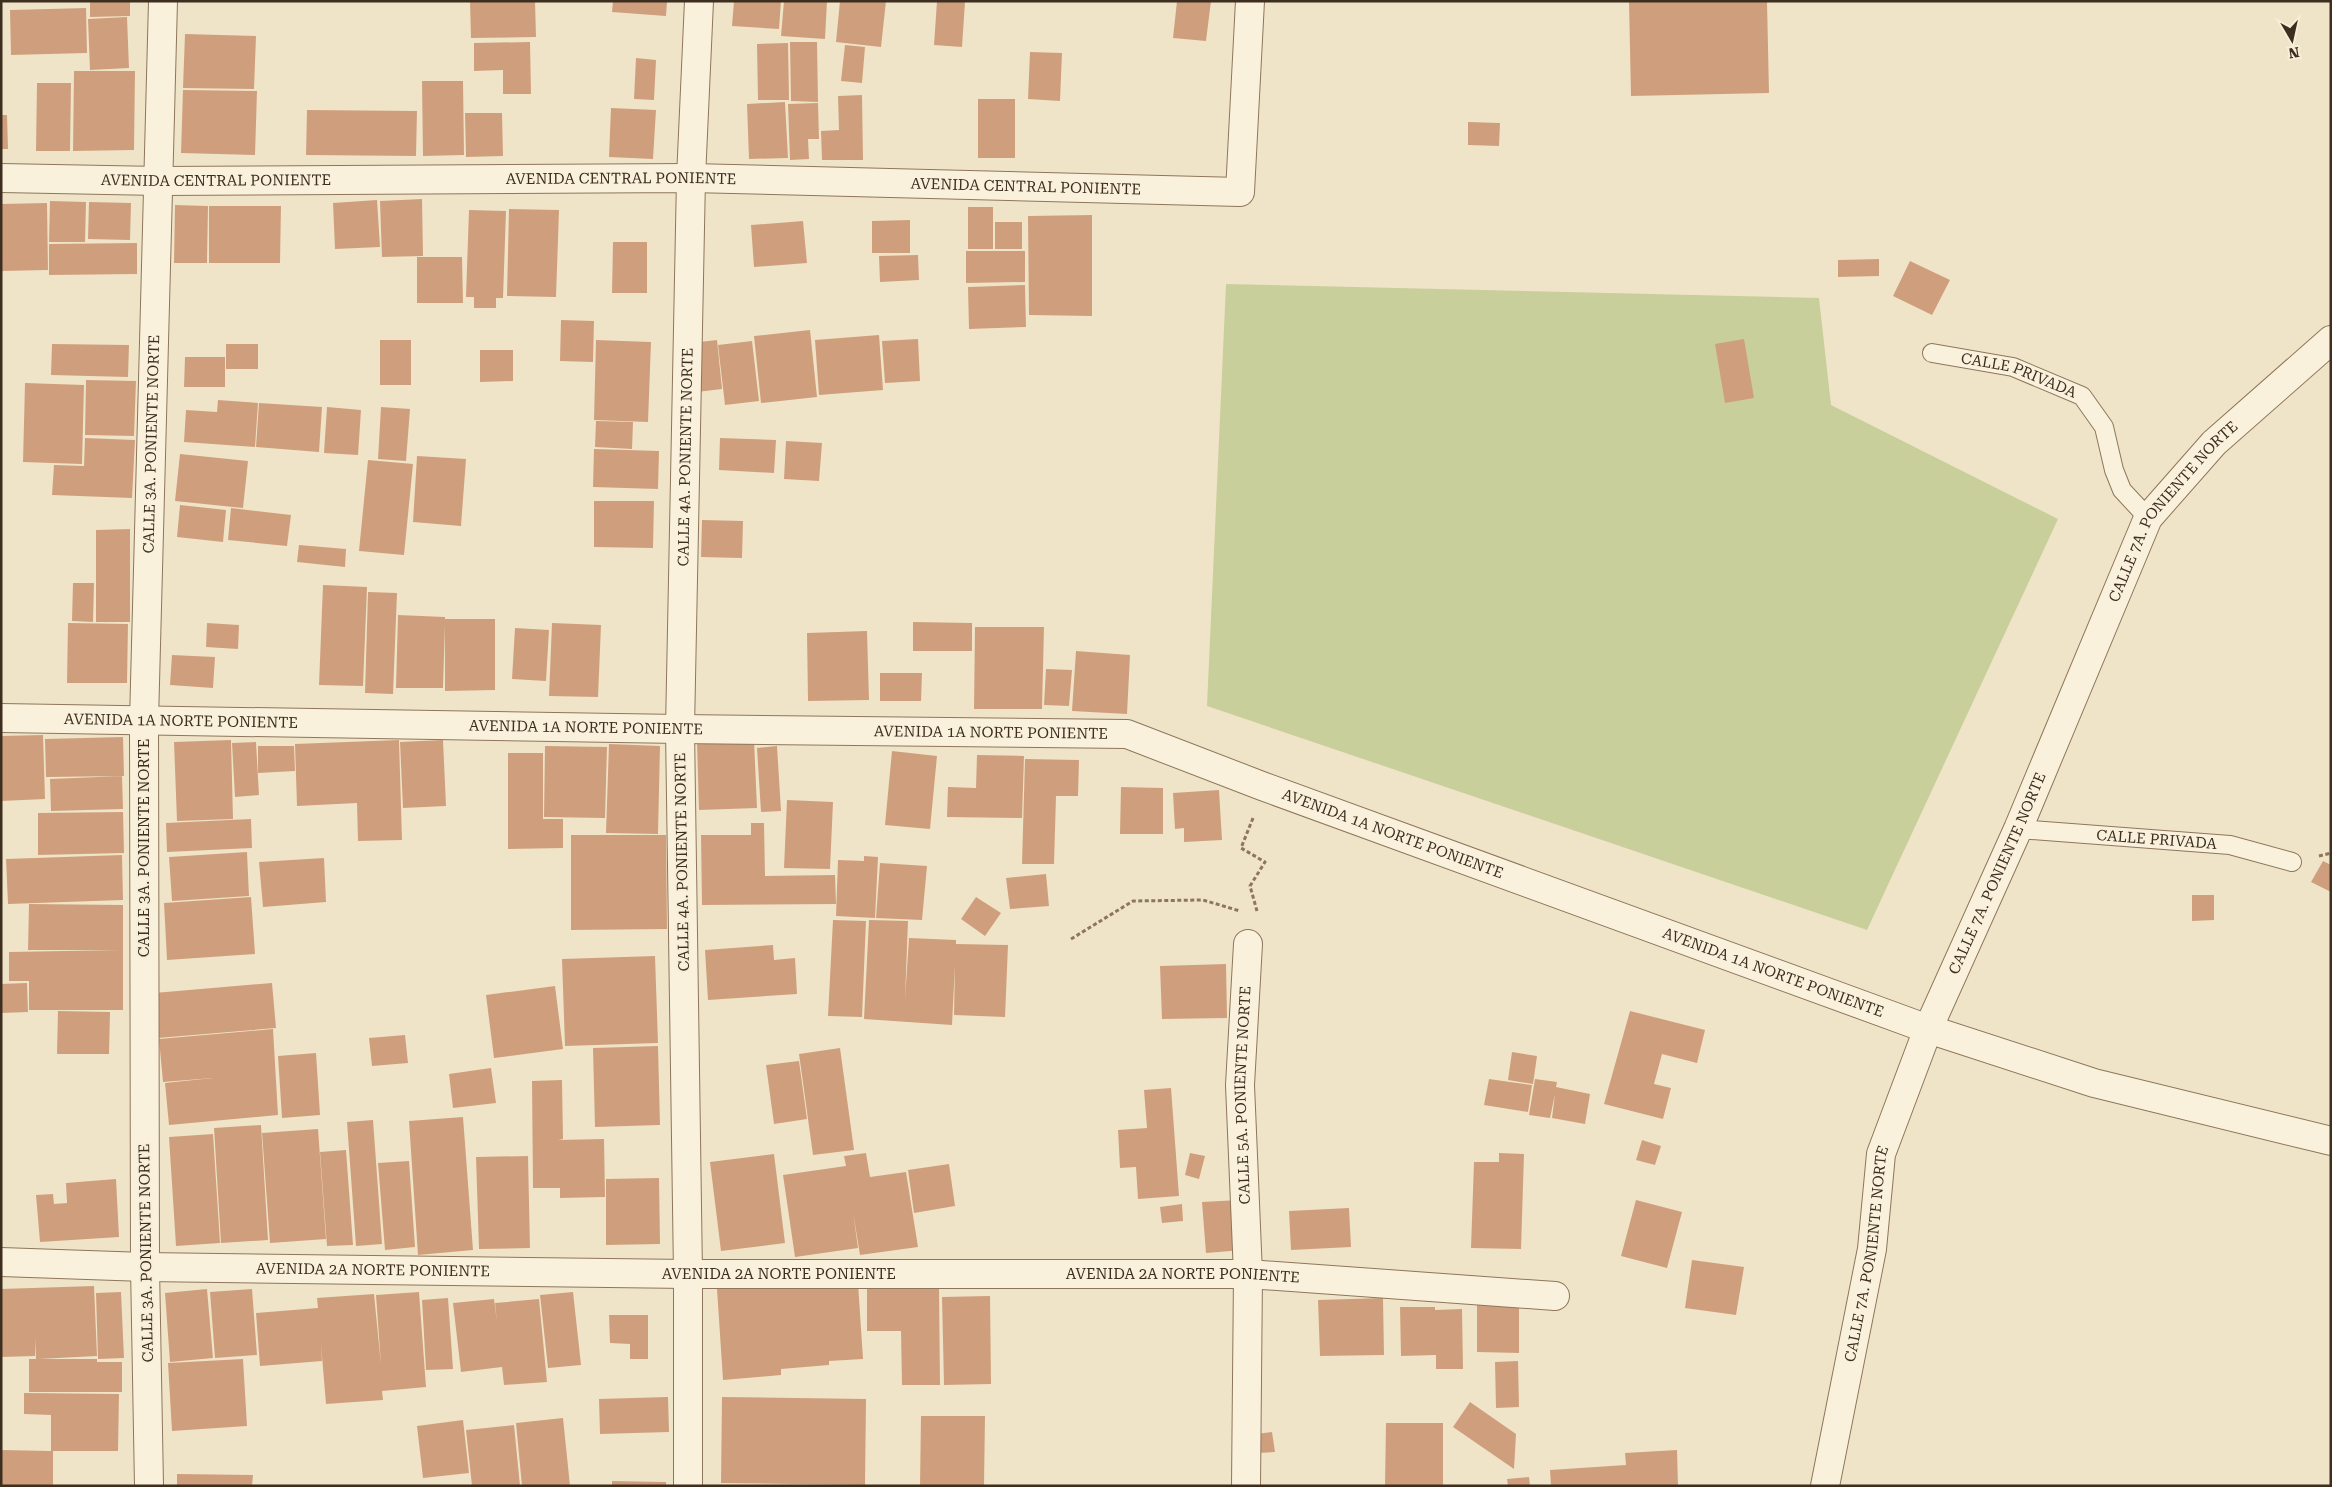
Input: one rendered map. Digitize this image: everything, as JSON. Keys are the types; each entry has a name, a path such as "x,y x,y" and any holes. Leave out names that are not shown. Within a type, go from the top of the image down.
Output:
{"street":[{"name":"CALLE 3A. PONIENTE NORTE","path":"149,1486 145,1267 144,721 163,1"},
{"name":"CALLE 4A. PONIENTE NORTE","path":"688,1486 688,1274 680,729 691,178 699,1"},
{"name":"AVENIDA CENTRAL PONIENTE","path":"1,178 158,181 691,178 1240,192 1250,1"},
{"name":"CALLE 7A. PONIENTE NORTE","path":"1825,1486 1872,1249 1881,1154 1928,1029 2018,829 2148,518 2214,443 2331,340"},
{"name":"AVENIDA 1A NORTE PONIENTE","path":"1,718 1127,734 1262,786 1928,1029 2094,1083 2331,1141"},
{"name":"CALLE 5A. PONIENTE NORTE","path":"1246,1486 1248,1274 1240,1084 1248,944"},
{"name":"AVENIDA 2A NORTE PONIENTE","path":"1,1262 145,1267 688,1274 1248,1274 1555,1296"}],"lane":[{"name":"CALLE PRIVADA","path":"1932,353 2013,367 2082,396 2104,427 2114,470 2122,490 2148,518"},
{"name":"CALLE PRIVADA","path":"2018,829 2230,845 2292,862"}],"path":[{"path":"1250,886 1265,862 1241,848 1252,822 1262,786"},
{"path":"1072,939 1133,901 1202,900 1258,915"}],"green space":[{"path":"1226,284 1819,298 1831,405 2058,519 1867,930 1207,706"}],"building":[{"path":"90,1 130,1 130,16 90,17"},
{"path":"470,1 535,1 536,37 471,38"},
{"path":"613,1 667,1 666,16 612,12"},
{"path":"734,1 781,1 779,29 732,26"},
{"path":"784,1 827,1 825,39 781,36"},
{"path":"840,1 886,1 881,47 836,42"},
{"path":"937,1 965,2 962,47 934,45"},
{"path":"1177,1 1211,1 1206,41 1173,38"},
{"path":"1629,1 1767,1 1769,93 1631,96"},
{"path":"86,8 87,53 11,55 10,10"},
{"path":"127,17 129,68 90,70 88,19"},
{"path":"185,34 256,36 254,89 183,88"},
{"path":"530,42 531,94 503,94 503,70 474,71 474,43"},
{"path":"790,42 817,42 818,102 791,101"},
{"path":"788,43 789,100 758,100 757,44"},
{"path":"845,45 865,47 862,83 841,81"},
{"path":"1030,52 1062,53 1060,101 1028,99"},
{"path":"636,58 656,60 654,100 634,99"},
{"path":"74,71 135,71 134,150 73,151"},
{"path":"422,81 463,81 464,155 423,156"},
{"path":"37,83 71,83 70,151 36,151"},
{"path":"183,90 257,91 255,155 181,153"},
{"path":"862,95 863,160 822,160 821,131 839,130 838,96"},
{"path":"978,99 1015,99 1015,158 978,158"},
{"path":"785,102 788,158 749,159 747,104"},
{"path":"818,103 819,139 808,139 809,159 790,160 788,104"},
{"path":"611,108 656,110 653,159 609,157"},
{"path":"307,110 417,111 416,156 306,155"},
{"path":"465,113 502,113 503,156 466,157"},
{"path":"1,115 7,115 8,149 1,149"},
{"path":"1468,122 1500,123 1499,146 1468,145"},
{"path":"422,199 423,256 382,257 380,201"},
{"path":"377,200 380,247 335,249 333,203"},
{"path":"50,201 86,202 85,242 49,242"},
{"path":"89,202 131,203 130,240 88,239"},
{"path":"47,203 48,270 1,271 1,204"},
{"path":"175,205 208,206 207,263 174,263"},
{"path":"209,206 281,206 280,263 209,263"},
{"path":"968,207 993,207 993,249 968,249"},
{"path":"509,209 559,210 556,297 507,296"},
{"path":"469,210 506,211 503,298 496,298 496,308 474,308 474,297 466,297"},
{"path":"1092,215 1092,316 1029,315 1028,216"},
{"path":"910,220 910,253 872,253 872,221"},
{"path":"803,221 807,263 754,267 751,225"},
{"path":"995,222 1022,222 1022,249 995,249"},
{"path":"613,242 647,242 647,293 612,293"},
{"path":"137,243 137,274 49,275 49,244"},
{"path":"966,251 1025,251 1025,282 966,283"},
{"path":"918,255 919,280 880,282 879,256"},
{"path":"417,257 462,257 463,303 417,303"},
{"path":"1879,259 1879,276 1838,277 1838,260"},
{"path":"1910,261 1950,280 1932,315 1893,296"},
{"path":"1025,285 1026,327 969,329 968,287"},
{"path":"561,320 594,321 593,362 560,361"},
{"path":"810,330 817,397 761,403 754,336"},
{"path":"879,335 883,390 819,395 815,340"},
{"path":"918,339 920,381 885,383 882,341"},
{"path":"1744,339 1754,398 1725,403 1715,344"},
{"path":"380,340 411,340 411,385 380,385"},
{"path":"596,340 651,342 648,422 594,420"},
{"path":"717,340 722,389 697,392 691,343"},
{"path":"752,341 759,401 725,405 718,345"},
{"path":"52,344 129,345 128,377 51,375"},
{"path":"226,344 258,344 258,369 226,369"},
{"path":"480,350 513,350 513,381 480,382"},
{"path":"185,357 225,357 225,387 184,387"},
{"path":"86,380 136,381 134,436 85,435"},
{"path":"25,383 84,385 82,464 23,462"},
{"path":"218,400 258,403 255,447 184,442 186,410 217,412"},
{"path":"259,403 322,407 319,452 256,447"},
{"path":"327,407 361,410 358,455 324,453"},
{"path":"381,407 410,409 406,461 378,459"},
{"path":"596,421 633,422 632,449 595,447"},
{"path":"85,438 135,440 132,498 52,495 54,465 84,466"},
{"path":"720,438 776,440 774,473 719,470"},
{"path":"786,441 822,443 819,481 784,479"},
{"path":"594,449 659,451 658,489 593,487"},
{"path":"180,454 248,461 243,508 175,501"},
{"path":"417,456 466,459 461,526 413,522"},
{"path":"368,460 413,464 404,555 359,551"},
{"path":"594,501 654,501 653,548 594,547"},
{"path":"180,505 226,510 223,542 177,537"},
{"path":"231,508 291,515 287,546 228,540"},
{"path":"702,520 743,521 742,558 701,557"},
{"path":"130,529 130,622 96,622 96,530"},
{"path":"299,545 346,549 345,567 297,562"},
{"path":"73,583 94,583 93,622 72,621"},
{"path":"323,585 367,587 363,686 319,685"},
{"path":"368,592 397,593 393,694 365,693"},
{"path":"398,615 445,617 445,619 495,619 495,690 445,691 445,625 443,688 396,688"},
{"path":"913,622 972,623 972,651 913,651"},
{"path":"68,623 128,624 127,683 67,683"},
{"path":"207,623 239,625 238,649 206,647"},
{"path":"552,623 601,625 598,697 549,696"},
{"path":"975,627 1044,627 1042,709 974,709"},
{"path":"515,628 549,630 546,681 512,679"},
{"path":"867,631 869,700 808,701 807,633"},
{"path":"1076,651 1130,655 1127,714 1072,711"},
{"path":"172,655 215,657 213,688 170,685"},
{"path":"1046,669 1072,670 1069,706 1044,705"},
{"path":"880,673 922,673 921,701 880,701"},
{"path":"43,735 45,799 1,801 1,736"},
{"path":"123,737 124,776 46,777 45,739"},
{"path":"231,740 233,819 177,821 174,742"},
{"path":"399,740 402,840 358,841 357,803 297,806 295,744"},
{"path":"443,740 446,806 403,808 400,742"},
{"path":"754,740 757,808 699,810 697,742"},
{"path":"256,742 259,795 235,797 232,743"},
{"path":"609,744 660,746 658,834 606,833"},
{"path":"258,746 294,746 295,771 258,773"},
{"path":"545,746 607,747 605,818 544,817"},
{"path":"777,746 781,811 761,812 757,748"},
{"path":"892,751 937,756 930,829 885,825"},
{"path":"508,753 543,753 543,819 563,819 563,848 508,849"},
{"path":"977,755 1024,756 1022,818 947,817 948,787 976,788"},
{"path":"1025,759 1079,760 1078,796 1056,796 1054,864 1022,864"},
{"path":"122,776 123,809 51,811 50,779"},
{"path":"1121,787 1163,788 1163,834 1120,834"},
{"path":"1219,790 1222,840 1184,842 1184,828 1175,829 1173,793"},
{"path":"787,800 833,802 830,869 784,868"},
{"path":"123,812 124,853 38,855 38,813"},
{"path":"251,819 252,848 167,852 166,823"},
{"path":"751,823 764,823 765,876 835,875 836,904 702,905 701,835 751,835"},
{"path":"571,835 666,835 667,929 571,930"},
{"path":"247,852 249,896 172,901 169,857"},
{"path":"122,855 123,900 8,904 6,859"},
{"path":"864,856 878,857 875,918 836,916 838,860 864,861"},
{"path":"324,858 326,902 263,907 259,862"},
{"path":"2323,861 2331,865 2331,892 2311,882"},
{"path":"880,863 927,866 922,920 876,918"},
{"path":"1046,874 1049,906 1010,909 1006,878"},
{"path":"2192,895 2214,895 2214,920 2192,921"},
{"path":"251,897 255,954 167,960 164,903"},
{"path":"976,897 1001,913 985,936 961,919"},
{"path":"29,904 123,905 123,1010 29,1010 29,981 9,981 9,952 120,950 28,950"},
{"path":"833,920 866,921 862,1017 828,1016"},
{"path":"869,920 908,921 905,999 909,938 956,940 956,944 1008,945 1005,1017 954,1015 955,965 952,1025 864,1019"},
{"path":"773,945 774,960 795,958 797,994 708,1000 705,950"},
{"path":"655,956 658,1043 565,1046 562,959"},
{"path":"1226,964 1227,1018 1162,1019 1160,966"},
{"path":"27,983 28,1012 1,1013 1,984"},
{"path":"272,983 276,1028 158,1038 154,993"},
{"path":"555,986 563,1049 494,1058 486,995"},
{"path":"58,1011 110,1012 109,1054 57,1054"},
{"path":"1630,1011 1705,1030 1697,1063 1662,1054 1654,1084 1671,1088 1663,1119 1604,1104"},
{"path":"273,1029 278,1115 169,1125 165,1083 213,1078 163,1082 159,1039"},
{"path":"405,1035 408,1063 372,1066 369,1038"},
{"path":"658,1046 660,1125 595,1127 593,1048"},
{"path":"840,1048 854,1150 813,1155 799,1054"},
{"path":"1512,1052 1537,1056 1533,1084 1508,1080"},
{"path":"316,1053 320,1115 282,1118 278,1056"},
{"path":"799,1061 807,1119 774,1124 766,1065"},
{"path":"491,1068 496,1103 453,1108 449,1074"},
{"path":"1489,1079 1532,1085 1528,1112 1484,1105"},
{"path":"1535,1079 1557,1082 1556,1087 1590,1094 1585,1124 1552,1118 1555,1094 1550,1118 1529,1115"},
{"path":"562,1080 563,1139 558,1140 604,1139 605,1197 560,1198 560,1188 533,1188 532,1081"},
{"path":"1171,1088 1179,1196 1138,1199 1136,1167 1120,1168 1118,1130 1147,1128 1144,1090"},
{"path":"463,1117 473,1250 418,1255 409,1121"},
{"path":"373,1120 382,1244 356,1246 347,1122"},
{"path":"261,1125 268,1240 221,1243 214,1128"},
{"path":"318,1129 326,1239 270,1243 262,1133"},
{"path":"213,1134 220,1243 176,1246 169,1137"},
{"path":"1642,1140 1661,1146 1655,1165 1636,1160"},
{"path":"346,1150 353,1245 327,1246 320,1152"},
{"path":"866,1153 870,1177 906,1172 918,1247 860,1255 853,1212 858,1248 795,1257 783,1175 846,1166 844,1156"},
{"path":"1190,1153 1205,1156 1199,1179 1185,1175"},
{"path":"1499,1153 1524,1154 1521,1249 1471,1248 1474,1162 1499,1162"},
{"path":"774,1154 785,1243 721,1251 710,1162"},
{"path":"528,1156 530,1248 479,1249 476,1157"},
{"path":"409,1161 415,1247 385,1250 378,1163"},
{"path":"949,1164 955,1206 914,1213 908,1170"},
{"path":"659,1178 660,1244 606,1245 606,1179"},
{"path":"116,1179 119,1237 40,1242 36,1195 53,1194 54,1204 67,1203 66,1183"},
{"path":"1239,1200 1243,1250 1206,1253 1202,1202"},
{"path":"1636,1200 1682,1212 1667,1268 1621,1256"},
{"path":"1182,1204 1183,1221 1162,1223 1160,1207"},
{"path":"1349,1208 1351,1247 1291,1250 1289,1211"},
{"path":"1692,1260 1744,1267 1736,1315 1685,1308"},
{"path":"858,1283 863,1359 829,1361 829,1365 781,1369 781,1375 723,1380 717,1289 775,1285 775,1289"},
{"path":"939,1285 940,1385 902,1385 901,1331 867,1331 867,1286"},
{"path":"94,1286 97,1356 38,1359 97,1359 97,1362 122,1362 122,1392 29,1392 29,1359 36,1359 35,1338 35,1356 1,1357 1,1289"},
{"path":"207,1289 213,1358 170,1362 165,1293"},
{"path":"252,1289 257,1355 215,1358 210,1292"},
{"path":"121,1292 124,1358 98,1359 96,1293"},
{"path":"419,1292 426,1387 382,1391 383,1400 326,1404 321,1344 322,1361 260,1366 256,1313 318,1308 317,1298 374,1294 381,1365 376,1295"},
{"path":"573,1292 581,1365 548,1368 540,1295"},
{"path":"990,1296 991,1384 944,1385 942,1297"},
{"path":"448,1298 453,1369 426,1370 422,1300"},
{"path":"1383,1298 1384,1355 1320,1356 1318,1300"},
{"path":"494,1299 497,1322 495,1303 539,1299 547,1382 504,1385 502,1367 461,1372 453,1303"},
{"path":"1477,1304 1519,1304 1519,1353 1477,1352"},
{"path":"1400,1307 1435,1307 1435,1310 1462,1309 1463,1369 1436,1369 1436,1355 1401,1356"},
{"path":"609,1315 648,1315 648,1359 630,1359 630,1344 610,1343"},
{"path":"243,1359 247,1426 172,1431 168,1363"},
{"path":"1518,1361 1519,1407 1496,1408 1495,1362"},
{"path":"24,1393 119,1394 118,1451 53,1451 53,1486 1,1486 1,1450 51,1451 51,1415 24,1414"},
{"path":"668,1397 669,1432 600,1434 599,1399"},
{"path":"722,1397 866,1399 865,1485 721,1483"},
{"path":"1470,1402 1516,1434 1514,1469 1453,1427"},
{"path":"921,1416 985,1416 984,1486 920,1486"},
{"path":"563,1418 570,1486 522,1486 516,1423"},
{"path":"463,1420 469,1473 423,1478 417,1426"},
{"path":"1386,1423 1443,1423 1443,1486 1385,1486"},
{"path":"514,1425 520,1486 472,1486 466,1430"},
{"path":"1272,1432 1275,1452 1258,1453 1256,1434"},
{"path":"1677,1450 1678,1486 1551,1486 1550,1470 1626,1465 1625,1453"},
{"path":"177,1474 253,1475 252,1486 177,1486"},
{"path":"1529,1477 1530,1486 1508,1486 1507,1479"},
{"path":"612,1481 666,1482 666,1486 612,1486"}]}
